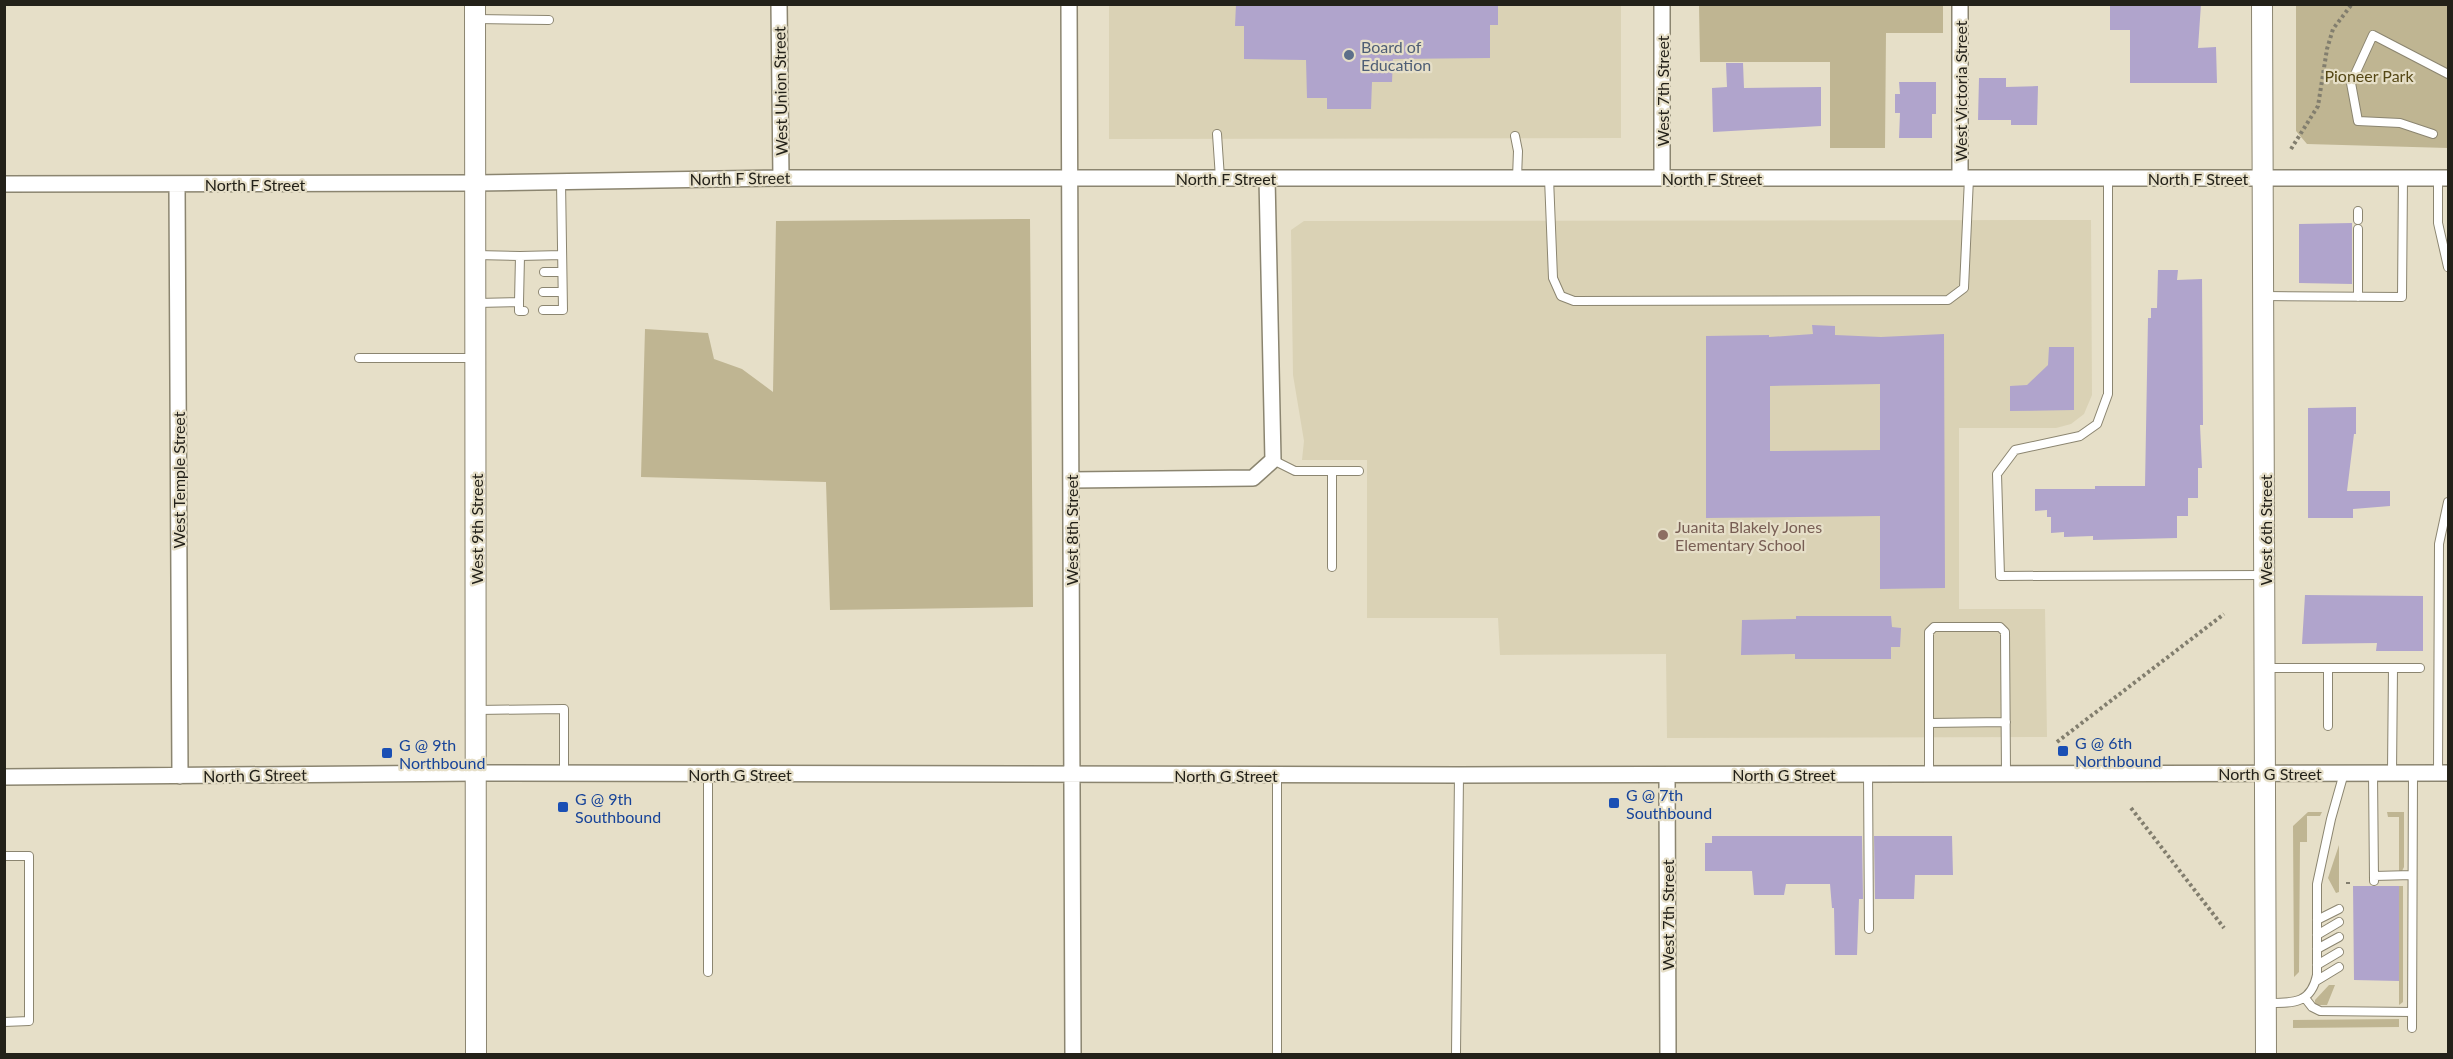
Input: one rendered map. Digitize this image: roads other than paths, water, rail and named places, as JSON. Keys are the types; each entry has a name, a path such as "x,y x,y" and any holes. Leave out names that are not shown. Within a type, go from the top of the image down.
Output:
{"street":[{"name":"West Union Street","path":"778,4 781,178"},
{"name":"West 8th Street","path":"1069,4 1073,1054"},
{"name":"West 7th Street","path":"1662,4 1662,178"},
{"name":"West Victoria Street","path":"1960,4 1965,178"},
{"name":"West 6th Street","path":"2262,4 2266,1054"},
{"name":"West 9th Street","path":"475,12 476,1054"},
{"name":"North F Street","path":"4,184 475,183 781,178 2443,178"},
{"path":"1071,480 1254,478 1273,460 1268,178"},
{"name":"West Temple Street","path":"177,184 180,776"},
{"name":"North G Street","path":"4,777 477,773 1277,775 2443,773"},
{"name":"West 7th Street","path":"1667,775 1668,1054"}],"lane":[{"path":"475,12 549,20"},
{"path":"2433,134 2400,123 2358,122 2351,82 2373,35 2448,74"},
{"path":"1217,134 1220,178"},
{"path":"1515,136 1518,151 1517,178"},
{"path":"1549,178 1553,278 1562,296 1574,301 1948,300 1964,288 1965,178"},
{"path":"2108,178 2108,394 2097,424 2080,436 2015,450 1997,474 2000,576 2265,574"},
{"path":"2264,296 2402,297 2403,178"},
{"path":"2443,178 2438,223 2448,267"},
{"path":"543,310 563,310 561,182"},
{"path":"2358,220 2358,297"},
{"path":"476,255 562,255"},
{"path":"520,256 522,292 519,311 524,311"},
{"path":"544,272 562,272"},
{"path":"543,292 562,292"},
{"path":"476,303 519,302"},
{"path":"359,357 476,358"},
{"path":"1273,460 1295,471 1359,471"},
{"path":"1332,472 1332,567"},
{"path":"2443,773 2439,544 2448,502"},
{"path":"1929,773 1929,632 1934,627 2000,627 2005,632 2006,773"},
{"path":"2266,668 2421,668"},
{"path":"2328,668 2328,726"},
{"path":"2392,772 2393,668"},
{"path":"477,710 564,710 564,774"},
{"path":"1929,723 2006,722"},
{"path":"1868,773 1869,929"},
{"path":"2266,1003 2294,1003 2305,998 2315,986 2317,884 2344,773"},
{"path":"2373,773 2374,878 2412,875"},
{"path":"2412,1028 2413,773"},
{"path":"708,774 708,972"},
{"path":"1277,775 1277,1054"},
{"path":"1456,1054 1459,775"},
{"path":"4,856 29,856 29,1021 4,1022"},
{"path":"2317,920 2339,909"},
{"path":"2317,935 2339,922"},
{"path":"2317,949 2339,936"},
{"path":"2317,964 2339,952"},
{"path":"2316,981 2339,967"},
{"path":"2305,998 2312,1007 2320,1011 2412,1012"}],"place":[{"name":"Board of Education","path":"1349,55"},
{"name":"Juanita Blakely Jones Elementary School","path":"1663,535"},
{"name":"G @ 6th Northbound","path":"2063,751"},
{"name":"G @ 9th Northbound","path":"387,753"},
{"name":"G @ 7th Southbound","path":"1614,803"},
{"name":"G @ 9th Southbound","path":"563,807"}],"park label":[{"name":"Pioneer Park","path":"2369,75"}]}
